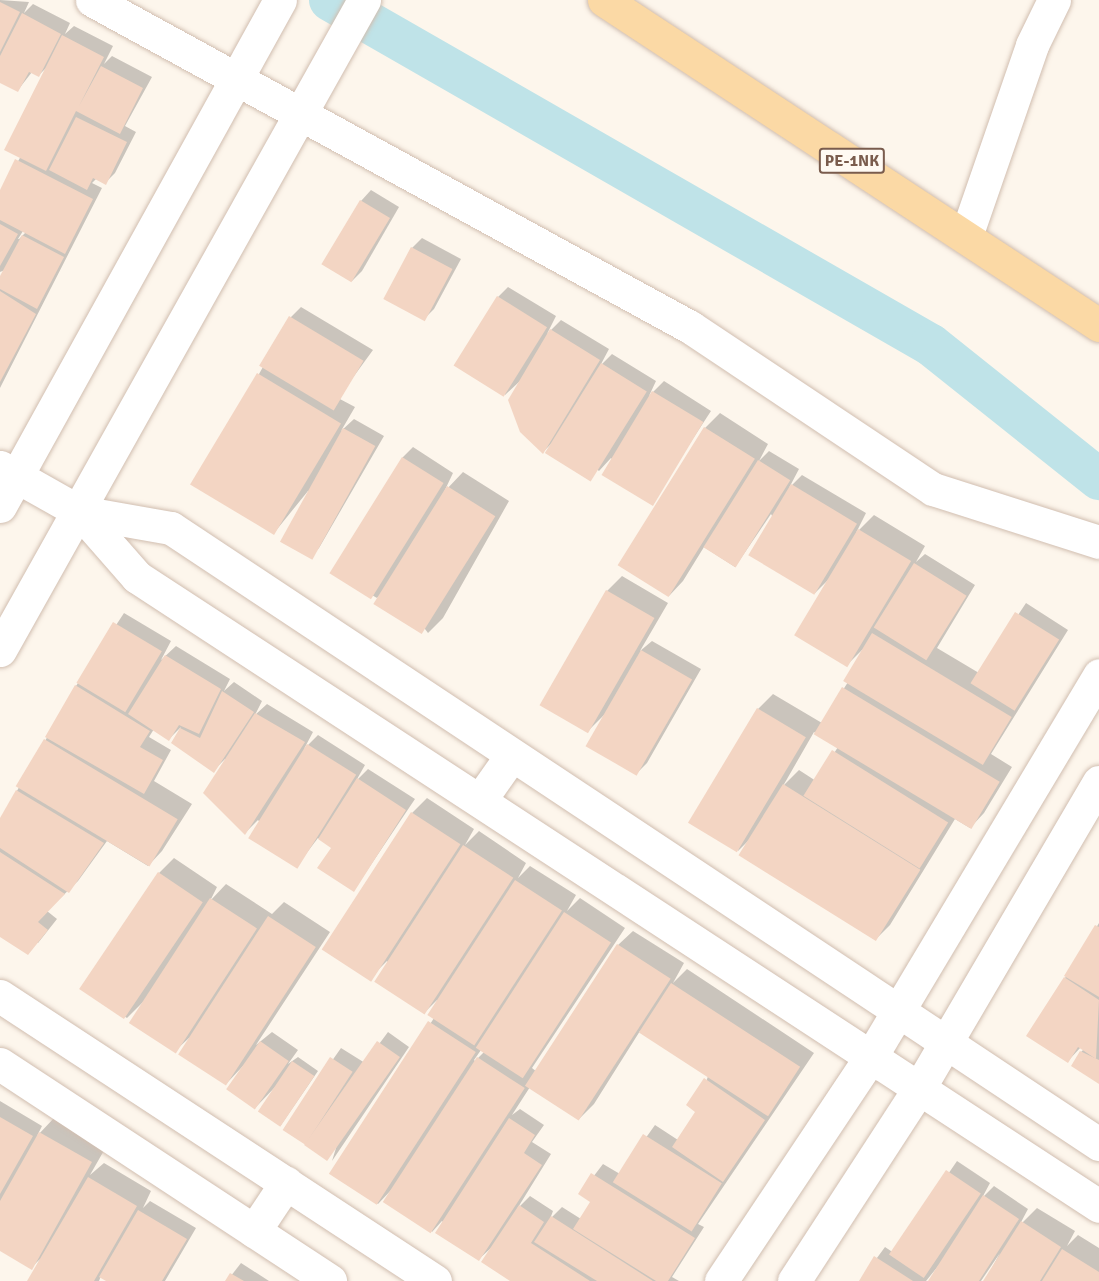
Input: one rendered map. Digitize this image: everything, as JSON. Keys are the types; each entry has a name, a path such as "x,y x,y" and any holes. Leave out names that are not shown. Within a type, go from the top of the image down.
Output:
{"main road":[{"name":"PE-1NK","path":"604,0 1099,325"}],"street":[{"path":"92,0 237,79 298,116 690,327 933,489 1099,543"},
{"path":"0,506 8,472 237,79 280,0"},
{"path":"0,650 80,512 364,0"},
{"path":"966,236 1032,45 1054,0"},
{"path":"8,472 80,512 171,528 944,1044 1099,1144"},
{"path":"80,512 137,577 480,800 918,1090 1099,1206"},
{"path":"721,1281 870,1058 895,1010 1099,675"},
{"path":"480,800 511,756"},
{"path":"794,1281 918,1090 1099,782"},
{"path":"0,996 435,1281"},
{"path":"0,1064 330,1281"},
{"path":"254,1231 286,1183"}],"building":[{"path":"0,2 20,12 0,52"},
{"path":"22,13 61,34 39,77 29,72 18,92 0,83 0,56"},
{"path":"62,35 104,57 79,106 101,66 143,88 120,134 76,111 46,171 4,150"},
{"path":"76,117 127,142 106,185 93,178 87,190 49,170"},
{"path":"15,159 93,199 65,254 0,220 0,190"},
{"path":"360,200 390,218 351,282 321,264"},
{"path":"0,224 18,234 0,266"},
{"path":"22,235 64,257 37,309 0,289 0,276"},
{"path":"411,247 452,269 425,321 383,299"},
{"path":"0,291 36,314 0,382"},
{"path":"497,296 547,327 504,397 454,366"},
{"path":"289,316 364,361 334,411 259,366"},
{"path":"550,329 600,360 543,454 520,432 508,400"},
{"path":"601,363 647,392 591,482 545,453"},
{"path":"257,373 341,423 274,535 190,484"},
{"path":"652,391 703,422 653,506 602,475"},
{"path":"704,427 755,459 669,597 618,565"},
{"path":"343,428 375,446 312,560 280,542"},
{"path":"402,457 444,483 371,599 329,573"},
{"path":"758,460 790,480 736,567 703,547"},
{"path":"791,484 857,524 814,595 748,555"},
{"path":"447,486 495,516 422,634 373,604"},
{"path":"858,529 911,561 847,667 794,635"},
{"path":"914,563 967,596 926,660 874,627"},
{"path":"606,590 654,618 588,733 540,705"},
{"path":"1015,612 1059,640 1015,711 970,683"},
{"path":"113,622 162,651 125,712 76,683"},
{"path":"872,633 1012,717 983,765 843,681"},
{"path":"641,650 692,680 637,776 586,746"},
{"path":"165,655 221,689 199,734 179,725 169,741 128,714"},
{"path":"75,685 150,731 140,747 163,760 144,794 45,737"},
{"path":"842,687 1000,782 971,829 814,734"},
{"path":"222,691 254,712 214,773 171,743 180,728 200,738"},
{"path":"757,708 806,737 737,852 688,823"},
{"path":"255,713 305,742 245,835 203,793"},
{"path":"44,739 178,819 149,866 16,786"},
{"path":"307,744 356,775 297,869 248,838"},
{"path":"832,750 948,823 920,868 803,796"},
{"path":"357,778 406,810 354,892 317,868 331,848 318,839"},
{"path":"783,784 920,870 876,941 738,855"},
{"path":"16,790 104,843 69,893 0,848 0,818"},
{"path":"411,812 460,844 371,982 322,950"},
{"path":"463,845 513,878 425,1014 374,982"},
{"path":"0,852 65,894 38,922 48,930 28,955 0,937"},
{"path":"158,872 203,902 124,1019 79,989"},
{"path":"515,880 562,910 474,1046 427,1015"},
{"path":"210,898 257,928 176,1053 129,1023"},
{"path":"564,912 611,942 523,1078 476,1048"},
{"path":"268,916 316,947 226,1085 178,1054"},
{"path":"1095,925 1099,927 1099,997 1064,976"},
{"path":"617,944 671,979 579,1121 525,1086"},
{"path":"1064,977 1099,1000 1096,1059 1078,1047 1068,1063 1026,1036"},
{"path":"671,983 800,1067 768,1116 639,1032"},
{"path":"428,1021 476,1052 377,1205 329,1174"},
{"path":"260,1041 289,1061 255,1109 226,1089"},
{"path":"377,1041 400,1057 327,1161 304,1145"},
{"path":"1080,1051 1099,1060 1099,1084 1071,1066"},
{"path":"330,1057 353,1072 305,1145 283,1130"},
{"path":"477,1057 525,1088 431,1233 383,1202"},
{"path":"292,1061 314,1076 280,1127 258,1112"},
{"path":"704,1078 765,1120 723,1182 672,1147 695,1112 686,1105"},
{"path":"0,1117 33,1136 0,1194"},
{"path":"509,1118 535,1135 524,1153 542,1165 479,1261 435,1233"},
{"path":"39,1132 92,1162 32,1270 0,1251 0,1201"},
{"path":"643,1134 722,1183 692,1232 613,1182"},
{"path":"946,1170 981,1193 924,1278 889,1255"},
{"path":"591,1173 695,1238 668,1281 656,1281 573,1229 590,1202 578,1194"},
{"path":"88,1177 137,1206 94,1281 27,1281"},
{"path":"983,1195 1019,1219 979,1281 928,1281"},
{"path":"519,1205 544,1222 531,1243 590,1281 510,1281 481,1262"},
{"path":"138,1210 187,1239 162,1281 106,1281 99,1277"},
{"path":"551,1216 653,1281 597,1281 534,1242"},
{"path":"1021,1221 1061,1247 1040,1281 983,1281"},
{"path":"1062,1249 1099,1272 1099,1281 1042,1281"},
{"path":"874,1256 913,1281 859,1281"},
{"path":"230,1273 244,1281 225,1281"}],"waterway":[{"path":"330,0 931,345 1099,479"}]}
